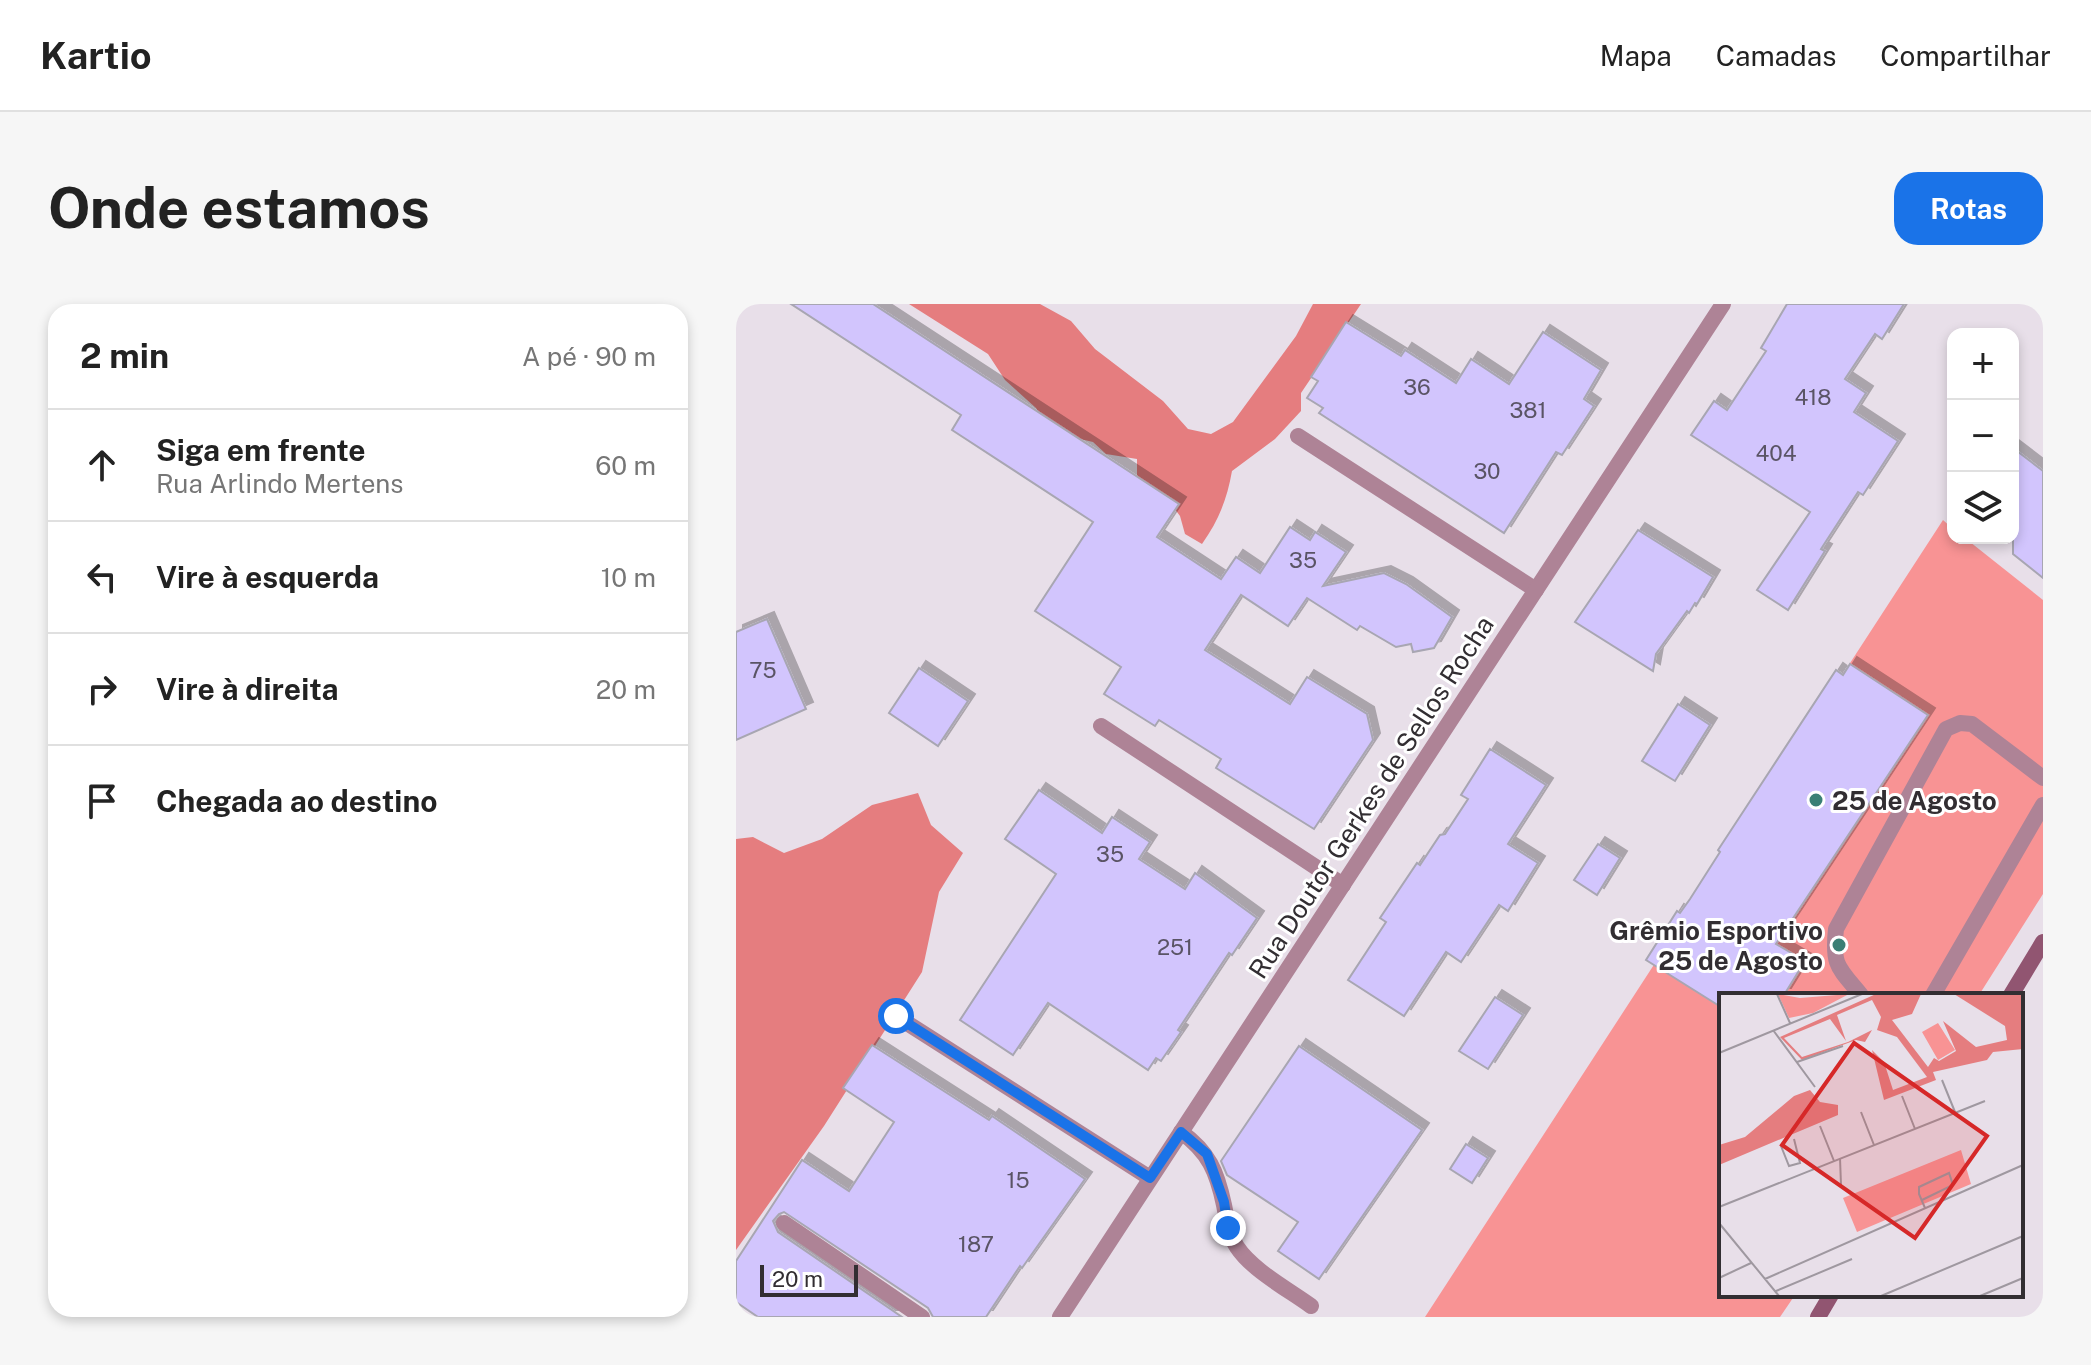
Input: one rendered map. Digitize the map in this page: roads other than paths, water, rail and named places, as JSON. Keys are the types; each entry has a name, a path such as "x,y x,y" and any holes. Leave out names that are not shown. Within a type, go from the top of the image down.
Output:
{"street":[{"name":"Rua Doutor Gerkes de Sellos Rocha","path":"1060,1317 1723,304"},
{"path":"1298,436 1536,590"},
{"path":"1859,993 1833,955 1836,929 1946,729 1960,723 1972,724 2043,778"},
{"path":"1101,726 1343,885"},
{"path":"1934,993 2043,805"},
{"path":"2012,993 2043,942"},
{"path":"896,1016 1150,1178"},
{"path":"1181,1132 1207,1154 1224,1202 1228,1228 1237,1247 1250,1261 1311,1306"},
{"path":"784,1223 922,1317"},
{"path":"1818,1317 1830,1297"}],"place":[{"name":"25 de Agosto","path":"1816,800"},
{"name":"Grêmio Esportivo 25 de Agosto","path":"1839,945"}]}
